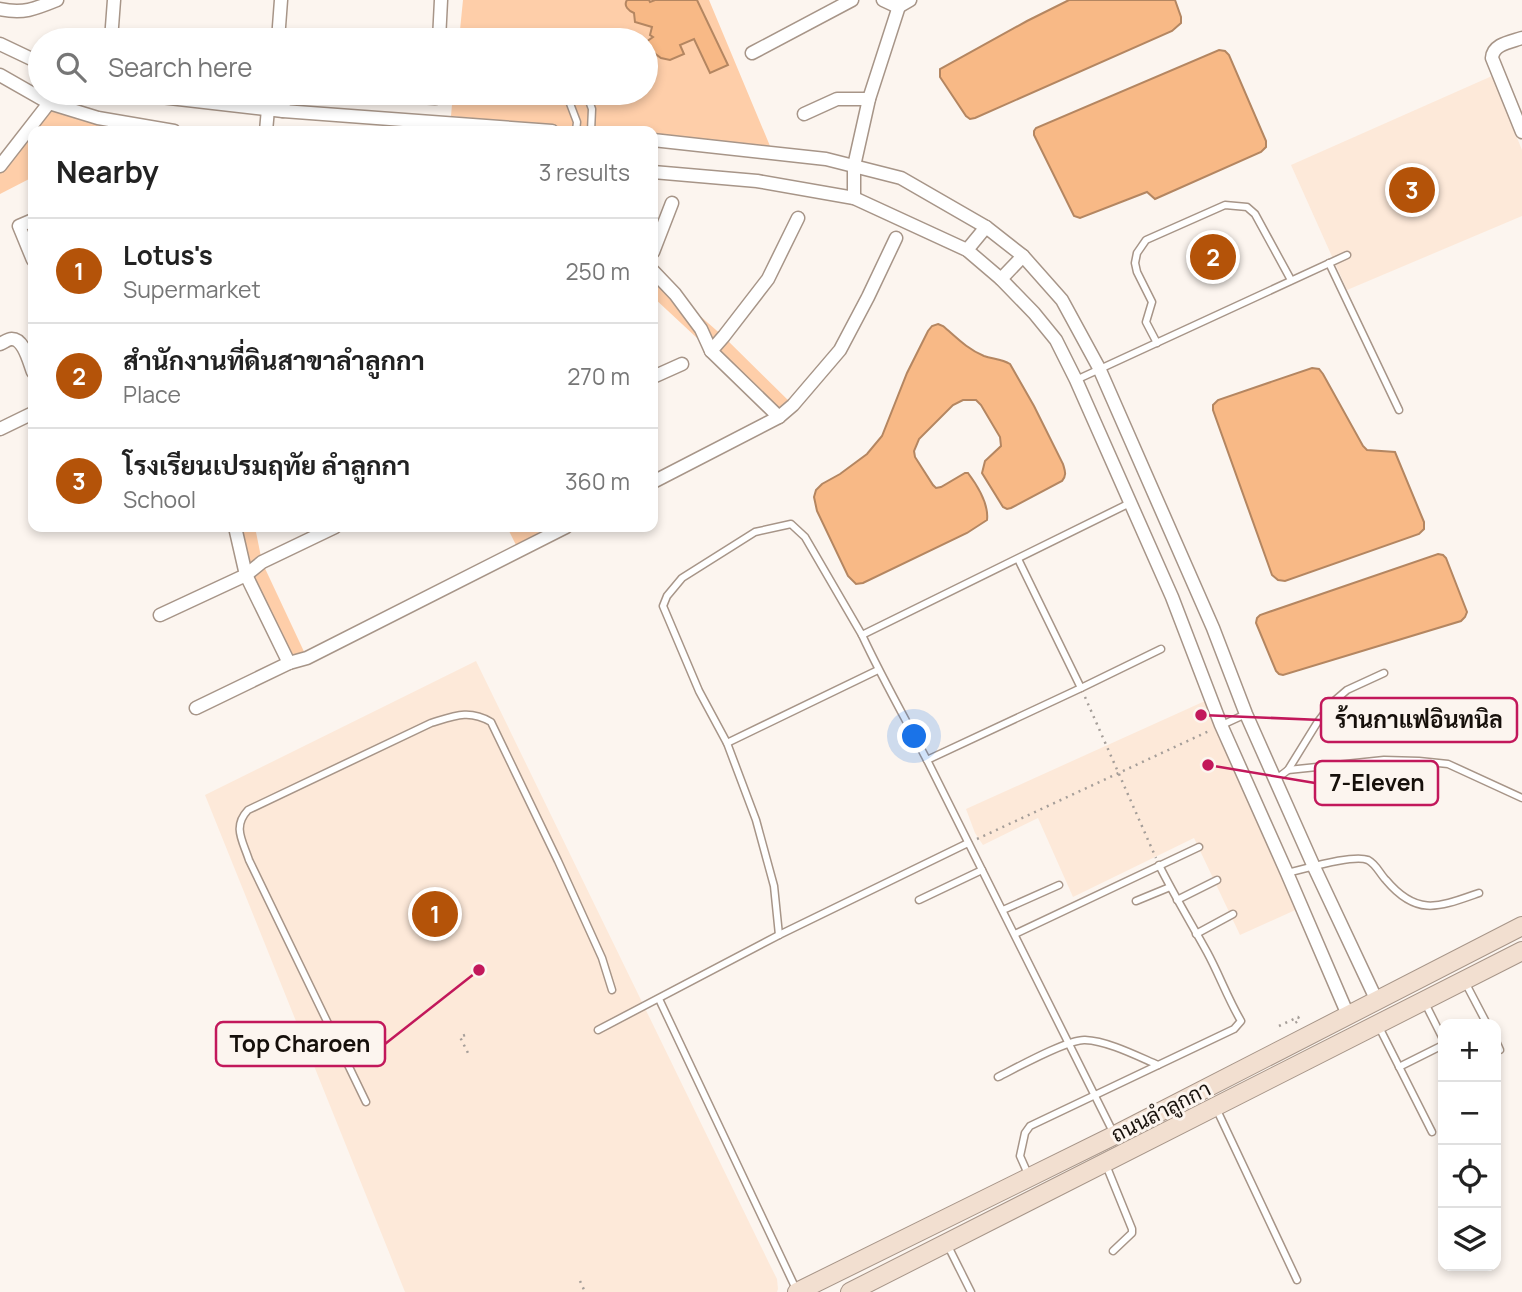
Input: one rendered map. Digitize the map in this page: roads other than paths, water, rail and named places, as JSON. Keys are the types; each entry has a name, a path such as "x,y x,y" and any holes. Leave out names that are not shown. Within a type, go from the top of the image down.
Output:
{"main road":[{"name":"ถนนลำลูกกา","path":"797,1292 1115,1135 1522,926"},
{"name":"ถนนลำลูกกา","path":"850,1292 1522,951"}],"street":[{"path":"0,9 14,12 32,10 57,0"},
{"path":"112,28 114,0"},
{"path":"279,28 281,0"},
{"path":"440,28 441,0"},
{"path":"752,53 852,0"},
{"path":"883,0 900,3 910,0"},
{"path":"854,198 854,166 869,99 900,3"},
{"path":"1522,38 1496,47 1492,52 1492,58 1522,132"},
{"path":"0,44 28,57"},
{"path":"0,75 28,87"},
{"path":"804,114 837,99 869,99"},
{"path":"31,126 47,105"},
{"path":"68,105 98,118 145,126"},
{"path":"230,105 485,126"},
{"path":"264,105 266,126"},
{"path":"283,111 284,105"},
{"path":"0,166 28,129"},
{"path":"658,141 826,159 901,178 986,228 1023,256 1062,300 1099,368 1213,628 1246,714 1377,1001"},
{"path":"658,172 757,181 854,198 967,250 1001,279 1034,313 1056,340 1076,380 1172,597 1221,725 1348,1015"},
{"path":"658,239 672,203"},
{"path":"711,351 768,279 798,218"},
{"path":"28,222 19,226 28,248"},
{"path":"967,250 986,228"},
{"path":"658,479 779,417 793,405 840,350 896,237"},
{"path":"1001,279 1023,256"},
{"path":"658,276 701,329 711,351 779,417"},
{"path":"0,344 16,339 21,342 28,360"},
{"path":"658,375 682,363"},
{"path":"0,429 28,415"},
{"path":"235,532 246,575 289,663"},
{"path":"160,615 246,575 262,562 325,532"},
{"path":"195,708 289,663 307,658 539,533"}],"lane":[{"path":"571,105 577,126"},
{"path":"590,105 591,126"},
{"path":"1157,343 1146,322 1152,302 1135,263 1137,253 1146,240 1225,205 1247,207 1255,214 1291,280"},
{"path":"1076,380 1347,255"},
{"path":"1329,263 1399,410"},
{"path":"862,635 1130,503"},
{"path":"779,935 774,886 756,820 727,743 699,691 663,606 667,596 682,578 755,532 791,524 806,537 862,635 1115,1135"},
{"path":"1018,559 1081,688"},
{"path":"927,760 1161,649"},
{"path":"727,743 878,670"},
{"path":"1275,780 1288,770 1333,702 1347,690 1384,673"},
{"path":"1221,725 1246,714"},
{"path":"366,1102 249,860 238,828 241,817 248,810 431,723 456,716 478,715 491,722 602,958 612,990"},
{"path":"1288,770 1384,760 1448,764 1522,798"},
{"path":"598,1030 779,935 968,843"},
{"path":"1015,934 1199,847"},
{"path":"1287,873 1356,858 1375,865 1391,887 1420,906 1440,906 1479,893"},
{"path":"1030,1177 1020,1156 1025,1133 1030,1126 1234,1029 1241,1021 1209,955 1159,866"},
{"path":"919,900 982,870"},
{"path":"1177,900 1217,880"},
{"path":"1003,910 1059,885"},
{"path":"1136,901 1170,887"},
{"path":"1196,934 1233,914"},
{"path":"1465,981 1484,1019"},
{"path":"659,999 797,1292"},
{"path":"1424,1001 1438,1029"},
{"path":"1378,1024 1432,1132"},
{"path":"998,1077 1069,1043 1083,1040 1107,1044 1158,1065"},
{"path":"1399,1067 1438,1048"},
{"path":"1215,1106 1297,1280"},
{"path":"1105,1163 1132,1229 1132,1233 1114,1251"},
{"path":"947,1243 971,1292"}],"place":[{"name":"โรงเรียนเปรมฤทัย ลำลูกกา","path":"1412,190"},
{"name":"สำนักงานที่ดินสาขาลำลูกกา","path":"1213,257"},
{"name":"ร้านกาแฟอินทนิล","path":"1201,715"},
{"name":"7-Eleven","path":"1208,765"},
{"name":"Lotus's","path":"435,914"},
{"name":"Top Charoen","path":"479,970"}]}
